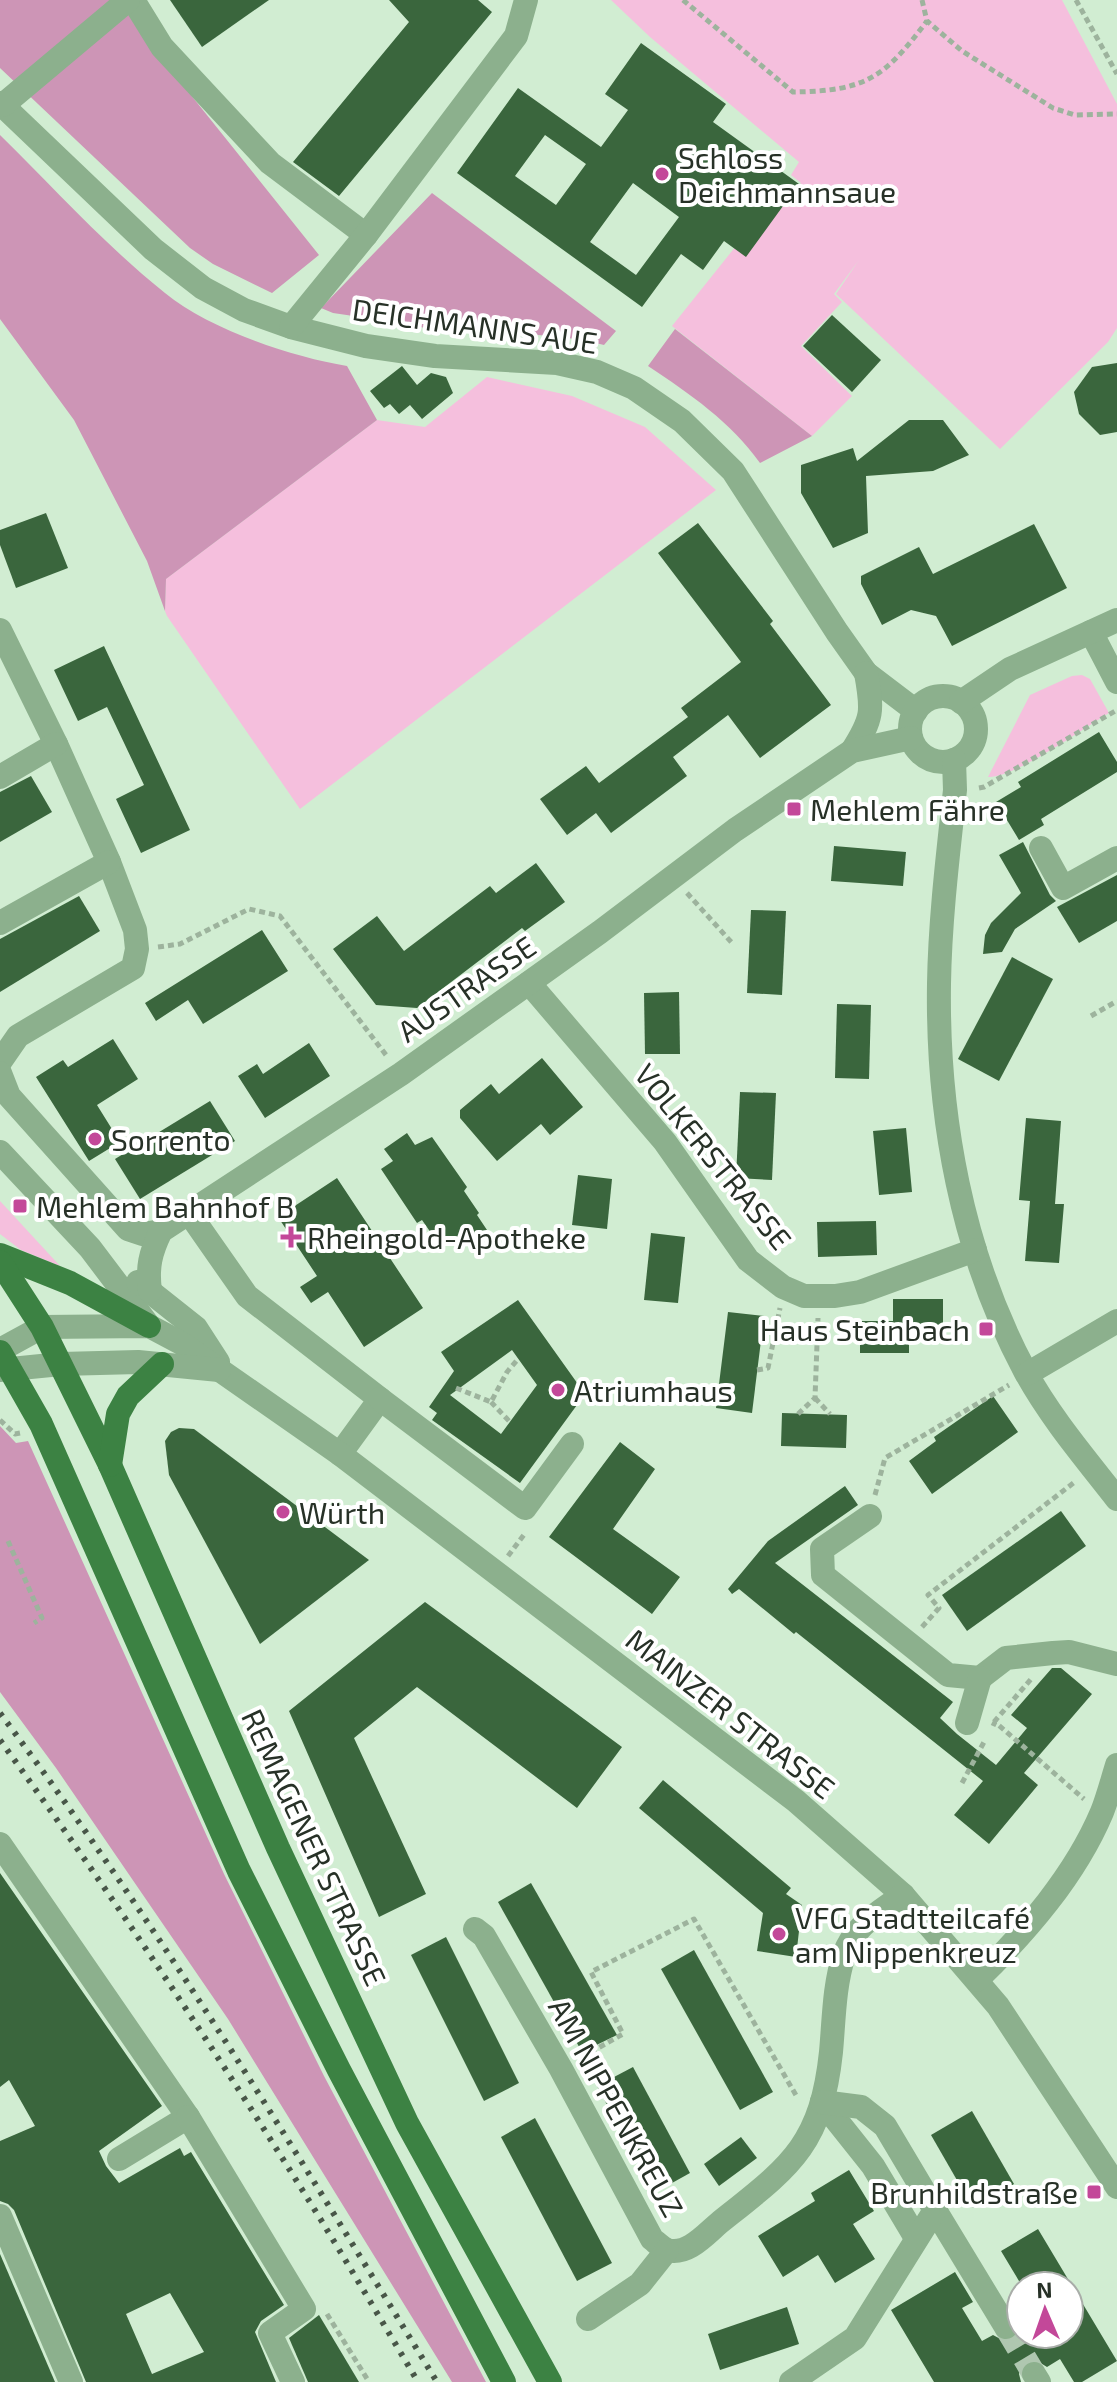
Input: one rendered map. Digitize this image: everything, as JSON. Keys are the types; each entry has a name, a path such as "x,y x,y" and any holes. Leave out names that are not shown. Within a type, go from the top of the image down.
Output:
{"main road":[{"path":"0,1255 70,1283 149,1326"},
{"path":"0,1262 42,1327"},
{"name":"REMAGENER STRASSE","path":"42,1327 110,1465 278,1848 407,2123 550,2382"},
{"path":"2,1360 47,1438 239,1871 339,2070 504,2382"},
{"path":"110,1465 118,1414 128,1396 162,1364"}],"street":[{"path":"1,104 131,0 162,47 270,163 366,235"},
{"path":"291,327 366,235 516,36 526,0"},
{"name":"DEICHMANNS AUE","path":"1,104 153,249 203,288 244,310 291,327 366,346 435,356 557,363 597,372 634,388 682,421 733,471 866,673 916,711"},
{"path":"961,702 1010,669 1117,620"},
{"path":"0,630 109,862 135,930 137,949 133,968 18,1036 0,1062"},
{"path":"1091,632 1110,655 1117,682"},
{"name":"AUSTRASSE","path":"852,751 869,725 871,703 866,673"},
{"path":"939,697 961,702 974,718 975,737 963,756 943,762 925,757 911,738 910,724 916,711 928,700 939,697"},
{"name":"AUSTRASSE","path":"161,1231 401,1074 735,830 852,751 911,738"},
{"path":"0,777 56,744"},
{"path":"954,760 955,790 939,981 940,1035 953,1167 975,1250 1001,1323 1027,1374 1117,1499"},
{"path":"1041,848 1063,888 1117,858"},
{"path":"0,923 109,862"},
{"name":"VOLKERSTRASSE","path":"529,983 665,1142 748,1260 783,1287 804,1296 860,1292 975,1250"},
{"path":"0,1073 9,1096 128,1229 143,1234 161,1231"},
{"path":"0,1152 90,1248 149,1326"},
{"path":"189,1213 247,1296 525,1508 572,1444"},
{"path":"150,1291 147,1272 150,1252 161,1231"},
{"name":"MAINZER STRASSE","path":"90,1248 196,1328 223,1371"},
{"path":"1027,1374 1117,1321"},
{"name":"MAINZER STRASSE","path":"2,1360 42,1327 149,1326 223,1371 340,1454 796,1801 903,1895 998,2006 1117,2187"},
{"name":"MAINZER STRASSE","path":"2,1360 61,1364 138,1362 223,1371"},
{"path":"340,1454 380,1399"},
{"path":"870,1516 822,1549 823,1575 948,1675 980,1678"},
{"path":"967,1723 980,1678 1006,1658 1069,1652 1117,1664"},
{"path":"977,1980 1027,1927 1085,1844 1101,1814 1117,1765"},
{"path":"0,1844 188,2117 304,2309 270,2333 293,2382"},
{"name":"AM NIPPENKREUZ","path":"475,1929 484,1936 561,2069 652,2239 667,2250 686,2249 771,2181 791,2163 805,2144 822,2102 837,1983 844,1953 857,1929 903,1895"},
{"path":"822,2102 861,2107 885,2126 1005,2325"},
{"path":"822,2102 873,2166 916,2238"},
{"path":"119,2159 188,2117"},
{"path":"791,2382 855,2338 935,2210"},
{"path":"0,2216 71,2382"},
{"path":"588,2319 640,2284 667,2250"}],"path":[{"path":"683,0 793,92 833,92 875,77 902,54 927,21"},
{"path":"922,0 927,21 962,51 1053,108 1075,115 1117,114"},
{"path":"1076,0 1117,74"},
{"path":"955,790 984,787 1117,710"},
{"path":"673,877 733,944"},
{"path":"137,949 180,944 249,909 280,916 401,1074"},
{"path":"1091,1016 1117,1001"},
{"path":"757,1370 768,1368 783,1287"},
{"path":"798,1414 815,1398 819,1296"},
{"path":"491,1402 507,1372 518,1359"},
{"path":"870,1516 885,1458 1027,1374"},
{"path":"456,1388 491,1402 510,1422"},
{"path":"815,1398 830,1414"},
{"path":"0,1420 15,1434 22,1433"},
{"path":"907,1642 939,1608 928,1595 1093,1468"},
{"path":"8,1541 42,1618 34,1623"},
{"path":"962,1783 995,1722 1035,1674"},
{"path":"995,1722 1101,1814"},
{"path":"561,2069 623,2034 591,1972 694,1919 814,2125"}],"shaded area":[{"path":"0,0 125,0 166,64 319,255 272,293 213,264 190,248 0,68"},
{"path":"611,0 1062,0 1117,104 1117,328 1108,342 1000,449 836,294 859,260 834,294 842,302 801,346 852,396 812,436 672,326 736,246 746,253 801,183 791,175 799,162 650,37"},
{"path":"0,135 101,236 165,293 227,330 301,356 347,366 377,420 166,579 165,611 147,561 74,420 0,319"},
{"path":"432,193 616,331 604,345 548,336 425,328 333,313 321,308"},
{"path":"675,329 812,436 760,463 723,422 648,366"},
{"path":"487,377 572,396 645,427 716,490 300,809 167,616 166,579 377,420 425,427"},
{"path":"1082,675 1090,679 1109,713 1031,762 988,777 1030,695 1072,676"},
{"path":"0,1201 60,1266 21,1250 0,1234"},
{"path":"0,1426 16,1443 28,1441 224,1874 324,2076 486,2382 452,2382 228,2019 56,1768 0,1692"}],"building":[{"path":"170,0 269,0 202,47"},
{"path":"389,0 478,0 492,12 339,196 293,162 409,22"},
{"name":"Schloss Deichmannsaue","path":"641,43 726,104 713,122 799,184 746,257 724,241 703,270 681,254 642,307 457,173 518,88 601,147 628,110 605,94","holes":["545,135 586,164 556,205 515,176","633,183 679,217 636,275 590,242"]},
{"path":"832,315 881,360 852,392 803,346"},
{"path":"1117,363 1117,432 1100,435 1079,414 1074,392 1092,367"},
{"path":"402,366 417,385 431,373 446,377 453,393 422,419 410,405 399,414 390,404 384,408 370,391"},
{"path":"909,420 943,420 969,455 933,471 866,476 868,533 833,548 801,493 801,465 853,448 857,461"},
{"path":"46,513 68,568 16,588 0,545 0,530"},
{"path":"698,523 773,621 770,624 831,705 760,758 728,715 673,757 687,776 611,833 596,813 567,835 540,799 586,766 599,783 688,717 681,708 741,662 658,553"},
{"path":"1034,524 1067,588 952,646 936,616 911,610 882,625 861,584 861,576 919,547 933,574"},
{"path":"104,646 190,830 141,853 116,799 144,785 107,707 78,721 54,670"},
{"path":"1099,732 1117,762 1117,772 1041,819 1044,825 1019,840 996,802 1021,787 1018,782"},
{"path":"31,776 52,812 0,842 0,792"},
{"path":"1023,842 1056,901 1015,929 1002,952 983,954 985,935 991,923 1021,893 999,855"},
{"path":"834,846 906,852 903,886 831,881"},
{"path":"536,863 565,902 525,931 522,928 417,1008 376,1005 333,949 377,916 404,951 490,886 496,893"},
{"path":"1117,875 1117,921 1079,943 1057,907"},
{"path":"79,896 100,931 0,992 0,939"},
{"path":"751,910 786,911 782,995 747,993"},
{"path":"262,930 288,971 203,1024 188,1000 156,1021 145,1003"},
{"path":"1012,957 1053,979 999,1081 958,1059"},
{"path":"679,992 680,1054 645,1054 644,993"},
{"path":"837,1004 871,1005 869,1079 835,1078"},
{"path":"113,1039 138,1079 97,1105 120,1142 89,1161 36,1077 63,1060 68,1067"},
{"path":"309,1043 330,1076 265,1118 238,1076 257,1064 263,1074"},
{"path":"542,1058 583,1107 550,1135 541,1124 497,1161 460,1118 460,1110 491,1084 499,1094"},
{"path":"740,1092 776,1093 772,1180 736,1178"},
{"path":"210,1101 235,1141 140,1199 115,1159"},
{"path":"1026,1118 1061,1121 1055,1204 1064,1204 1059,1263 1025,1261 1030,1201 1019,1200"},
{"path":"906,1128 912,1192 879,1195 873,1131"},
{"path":"407,1133 415,1145 432,1137 467,1187 464,1191 487,1230 470,1242 466,1236 454,1245 448,1236 438,1243 422,1220 417,1223 381,1169 393,1161 384,1149"},
{"path":"578,1175 612,1179 607,1229 572,1225"},
{"path":"337,1178 423,1308 364,1347 328,1292 311,1303 300,1287 317,1276 278,1217"},
{"path":"876,1221 877,1255 818,1257 817,1222"},
{"path":"651,1233 685,1237 678,1303 644,1300"},
{"path":"893,1299 943,1299 943,1329 909,1329 909,1353 860,1353 860,1321 893,1321"},
{"name":"Atriumhaus","path":"518,1300 585,1394 520,1483 432,1420 437,1413 429,1407 454,1371 441,1352","holes":["512,1350 537,1385 501,1434 450,1395"]},
{"path":"728,1312 764,1316 752,1413 716,1408"},
{"path":"993,1396 1018,1432 932,1494 909,1461 936,1441 934,1437"},
{"path":"782,1413 847,1415 846,1448 781,1446"},
{"path":"179,1428 194,1429 369,1560 260,1644 169,1475 165,1441 171,1432"},
{"path":"620,1442 655,1469 613,1529 680,1577 652,1614 549,1537"},
{"path":"845,1486 858,1505 775,1563 953,1702 940,1718 957,1734 996,1765 1027,1728 1011,1715 1052,1668 1061,1668 1092,1694 1024,1773 1038,1785 989,1844 954,1815 983,1781 739,1589 732,1594 728,1589 768,1541"},
{"path":"1061,1511 1086,1546 967,1631 942,1595"},
{"path":"425,1602 622,1747 577,1808 417,1687 354,1738 426,1894 379,1917 289,1711"},
{"path":"663,1780 791,1888 786,1894 802,1905 796,1957 757,1951 763,1913 639,1808"},
{"path":"0,1873 162,2106 99,2151 106,2166 119,2183 180,2148 184,2156 191,2152 284,2305 261,2321 255,2332 276,2382 86,2382 14,2210 0,2201 0,2141 35,2126 9,2080 0,2087","holes":["170,2293 204,2352 152,2374 126,2314"]},
{"path":"531,1883 617,2035 582,2052 498,1902"},
{"path":"446,1937 519,2083 484,2101 411,1955"},
{"path":"694,1950 773,2092 740,2110 661,1969"},
{"path":"633,2067 690,2173 654,2193 597,2086"},
{"path":"972,2111 1014,2184 973,2208 931,2135"},
{"path":"535,2118 612,2263 577,2281 501,2137"},
{"path":"741,2137 757,2158 719,2186 704,2164"},
{"path":"849,2170 874,2211 853,2224 875,2259 835,2283 818,2255 783,2277 758,2236 815,2201 811,2193"},
{"path":"1038,2229 1063,2270 1012,2270 1001,2251"},
{"path":"0,2254 55,2382 0,2382"},
{"path":"955,2272 973,2302 962,2308 982,2341 993,2335 1005,2341 1005,2350 1085,2350 1085,2308 1117,2361 1082,2382 1074,2382 1060,2359 1047,2367 1034,2359 1021,2366 1021,2382 934,2382 891,2310"},
{"path":"787,2307 799,2344 720,2370 708,2334"},
{"path":"319,2315 359,2382 308,2382 289,2338"}],"tunnel":[{"path":"1020,2350 1034,2374"}],"railway":[{"path":"0,1713 116,1875 171,1958 280,2127 437,2382"},
{"path":"0,1740 125,1917 205,2038 321,2220 418,2382"}],"place":[{"name":"Schloss Deichmannsaue","path":"662,174"},
{"name":"Mehlem Fähre","path":"794,809"},
{"name":"Sorrento","path":"95,1139"},
{"name":"Mehlem Bahnhof B","path":"20,1206"},
{"name":"Rheingold-Apotheke","path":"291,1237"},
{"name":"Haus Steinbach","path":"986,1329"},
{"name":"Atriumhaus","path":"558,1390"},
{"name":"Würth","path":"283,1512"},
{"name":"VFG Stadtteilcafé am Nippenkreuz","path":"779,1934"},
{"name":"Brunhildstraße","path":"1094,2192"}]}
